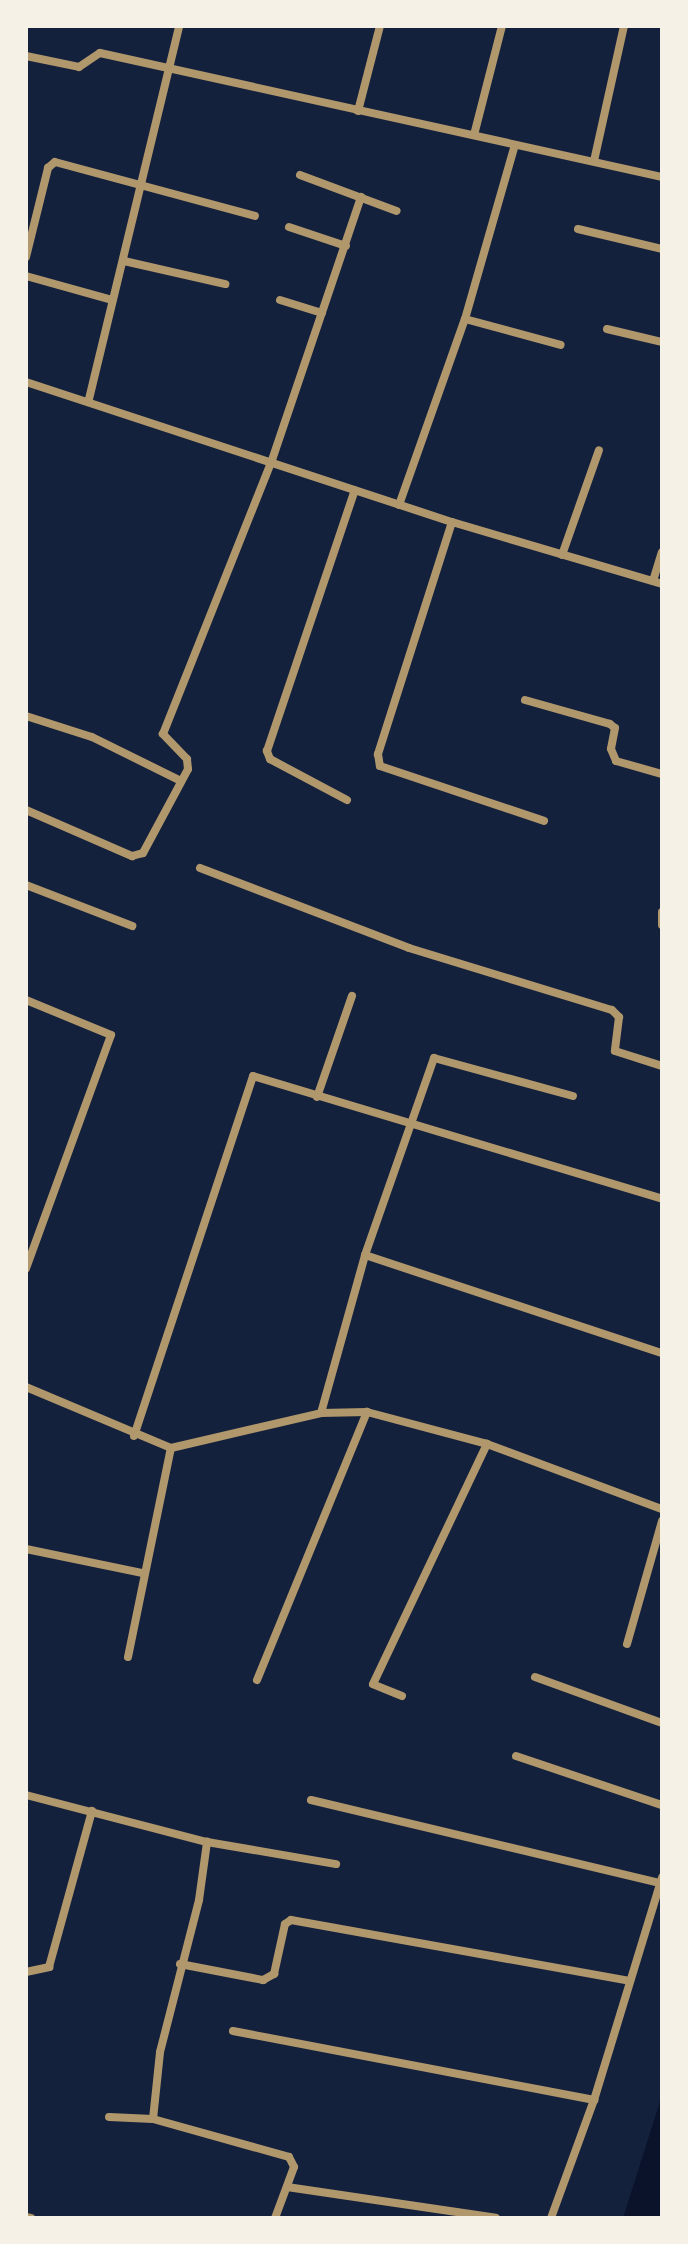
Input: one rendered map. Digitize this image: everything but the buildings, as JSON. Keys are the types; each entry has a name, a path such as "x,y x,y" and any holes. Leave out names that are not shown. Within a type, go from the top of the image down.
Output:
{"street":[{"path":"89,399 179,26"},
{"path":"358,111 380,26"},
{"path":"474,135 502,26"},
{"path":"594,161 624,26"},
{"path":"26,56 79,67 100,53 662,177"},
{"path":"399,505 465,319 515,145"},
{"path":"26,257 51,164 141,184 255,216"},
{"path":"300,175 397,211"},
{"path":"26,810 137,857 181,781 189,762 163,734 271,463 361,197"},
{"path":"289,227 346,246"},
{"path":"578,229 662,249"},
{"path":"124,261 225,284"},
{"path":"26,276 112,300"},
{"path":"280,300 322,313"},
{"path":"465,319 561,345"},
{"path":"607,329 662,342"},
{"path":"26,382 89,399 452,522 658,583 662,552"},
{"path":"562,555 599,450"},
{"path":"347,800 274,762 267,751 355,490"},
{"path":"452,522 378,754 380,766 544,821"},
{"path":"525,700 610,724 615,728 611,749 616,761 662,774"},
{"path":"26,716 92,737 181,781"},
{"path":"200,868 409,948 612,1010 619,1017 615,1051 662,1066"},
{"path":"26,885 132,926"},
{"path":"662,912 662,925"},
{"path":"317,1097 352,996"},
{"path":"26,1000 111,1035 26,1269"},
{"path":"321,1413 365,1255 438,1056 573,1096"},
{"path":"134,1436 250,1079 261,1077 317,1097 662,1199"},
{"path":"365,1255 662,1353"},
{"path":"26,1387 134,1436 171,1448 321,1413 367,1412 487,1444 662,1509"},
{"path":"257,1680 367,1412"},
{"path":"402,1696 373,1684 487,1444"},
{"path":"128,1657 142,1573 171,1448"},
{"path":"627,1644 662,1521"},
{"path":"26,1549 142,1573"},
{"path":"535,1677 662,1723"},
{"path":"516,1756 662,1805"},
{"path":"26,1795 207,1842 336,1864"},
{"path":"311,1800 661,1880 594,2100 551,2218"},
{"path":"26,1972 49,1967 92,1811"},
{"path":"153,2119 160,2052 180,1964 199,1900 207,1842"},
{"path":"180,1964 263,1980 274,1974 285,1924 291,1920 630,1981"},
{"path":"233,2031 594,2100"},
{"path":"109,2117 153,2119 289,2157 294,2167 275,2218"},
{"path":"287,2187 496,2218"}],"water":[{"path":"662,2095 662,2218 623,2218"}]}
